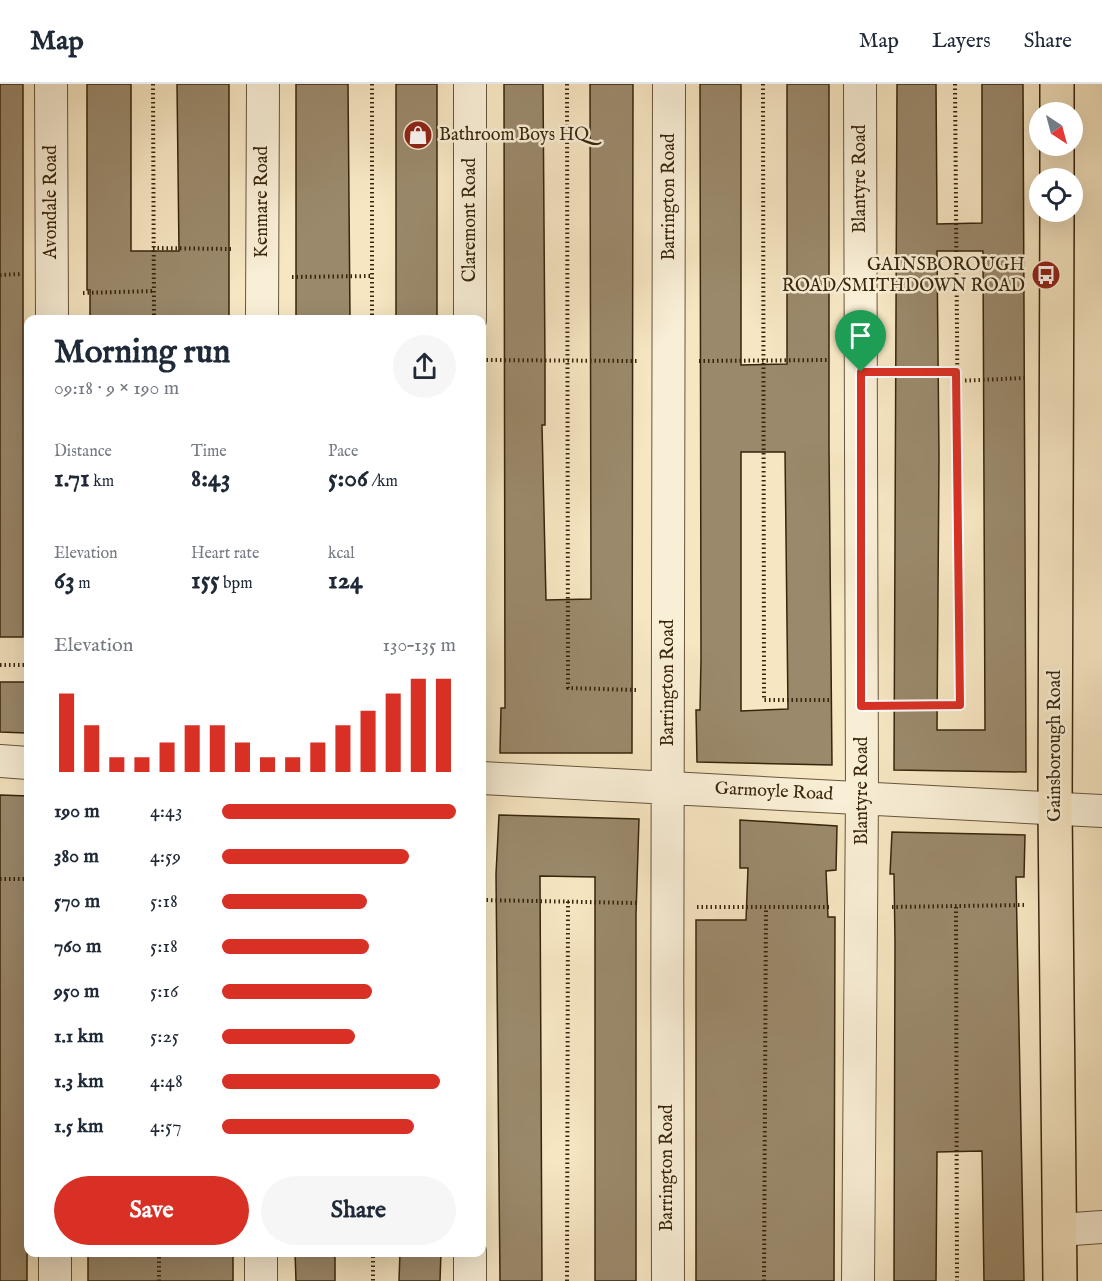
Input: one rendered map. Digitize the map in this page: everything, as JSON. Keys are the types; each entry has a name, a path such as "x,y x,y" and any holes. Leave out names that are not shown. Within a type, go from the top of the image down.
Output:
{"main road":[{"path":"1057,84 1057,102"},
{"name":"Gainsborough Road","path":"1057,222 1055,809 1060,1281"}],"street":[{"name":"Avondale Road","path":"51,84 52,307"},
{"name":"Kenmare Road","path":"262,315 263,84"},
{"name":"Claremont Road","path":"470,84 470,315"},
{"name":"Barrington Road","path":"668,1281 666,907 669,787 667,691 669,84"},
{"name":"Blantyre Road","path":"858,1281 862,797 860,84"},
{"path":"0,761 24,763"},
{"name":"Garmoyle Road","path":"486,778 1102,811"},
{"path":"1060,1230 1102,1227"},
{"path":"55,1257 55,1281"},
{"path":"261,1257 261,1281"},
{"path":"470,1257 470,1281"}],"path":[{"path":"153,84 154,315"},
{"path":"372,84 372,315"},
{"path":"567,84 568,688 667,691"},
{"path":"762,84 764,700 960,705 956,381 956,84"},
{"path":"153,248 372,276"},
{"path":"52,307 154,291"},
{"path":"861,372 956,372"},
{"path":"956,381 1056,376"},
{"path":"0,665 24,665"},
{"path":"0,879 24,879"},
{"path":"486,900 632,902 666,907 766,908 1056,905"},
{"path":"567,1281 568,901"},
{"path":"957,907 957,1281"},
{"path":"764,1281 766,908"},
{"path":"159,1257 159,1281"},
{"path":"373,1257 373,1281"}],"building":[{"path":"0,84 23,84 23,637 0,637"},
{"path":"87,84 131,84 131,251 179,251 177,84 229,84 229,315 90,315 90,290 87,290"},
{"path":"296,84 348,84 350,315 296,315"},
{"path":"396,84 437,84 437,315 396,315"},
{"path":"504,84 543,84 545,425 542,425 546,600 591,599 590,84 633,84 632,753 500,753 501,708 505,708"},
{"path":"700,84 741,84 741,365 787,364 787,84 829,84 832,765 697,762 696,710 700,710","holes":["741,452 785,452 788,709 741,711"]},
{"path":"897,84 936,84 937,224 982,223 982,84 1023,84 1026,772 894,770","holes":["937,251 983,251 985,730 937,730 939,456"]},
{"path":"0,682 24,682 24,733 0,732"},
{"path":"0,795 24,796 24,1257 27,1257 27,1281 0,1281"},
{"path":"499,815 639,819 636,914 636,1281 595,1281 595,877 540,876 542,1281 500,1281 496,874"},
{"path":"740,820 837,826 836,870 826,871 828,917 835,917 834,1281 696,1281 696,920 746,920 748,868 740,868"},
{"path":"892,832 1025,835 1024,877 1016,877 1024,1281 984,1281 982,1151 937,1152 936,1281 894,1281 895,942 894,874 890,874"},
{"path":"88,1257 233,1257 233,1281 88,1281"},
{"path":"295,1257 335,1257 335,1281 296,1281"},
{"path":"400,1257 441,1257 440,1281 399,1281"}],"place":[{"name":"Bathroom Boys HQ","path":"418,135"},
{"name":"GAINSBOROUGH ROAD/SMITHDOWN ROAD","path":"1046,275"}],"route":[{"path":"861,372 956,372 960,705 861,706 861,372"}]}
